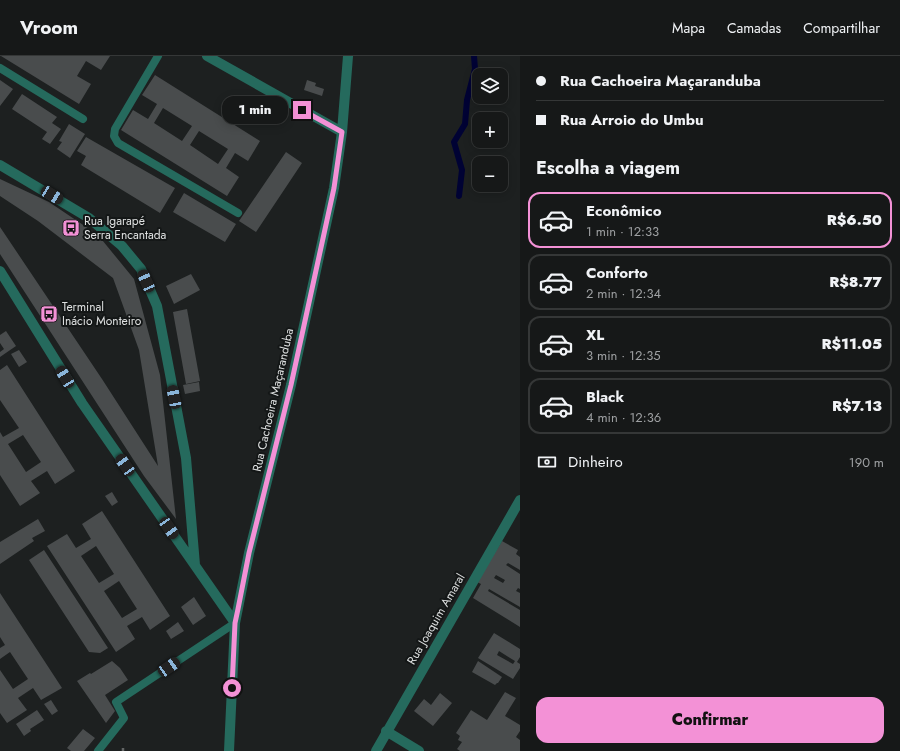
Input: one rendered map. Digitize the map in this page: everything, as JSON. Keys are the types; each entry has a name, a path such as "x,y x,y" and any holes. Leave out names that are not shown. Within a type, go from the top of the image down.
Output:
{"street":[{"path":"207,56 342,132"},
{"name":"Rua Cachoeira Maçaranduba","path":"229,751 235,623 249,553 291,385 334,188 342,132 348,56"},
{"path":"0,164 89,218 122,246 141,269 157,306 186,458 195,565"},
{"path":"0,271 82,403 235,623"},
{"name":"Rua Joaquim Amaral","path":"376,751 386,731 520,500"},
{"path":"386,731 419,751"}],"lane":[{"path":"158,56 115,129 114,136 118,143 238,213"},
{"path":"0,68 83,119"},
{"path":"98,751 124,718 116,702 235,623"}],"building":[{"path":"1,56 110,56 101,70 86,61 77,76 91,84 79,104"},
{"path":"155,75 260,141 248,161 235,153 226,168 239,177 227,196 121,130 133,110 148,119 157,104 142,95","holes":["163,108 192,126 182,141 154,123","199,131 228,149 218,164 190,145"]},
{"path":"0,80 13,89 0,106"},
{"path":"307,80 316,83 315,86 324,89 322,96 304,90"},
{"path":"22,94 57,117 52,123 61,129 50,144 42,139 47,132 12,109"},
{"path":"69,124 85,134 70,158 57,149 62,142 59,141"},
{"path":"86,137 175,188 160,213 81,165 86,156 77,151"},
{"path":"286,152 302,163 256,232 239,221"},
{"name":"Terminal Inácio Monteiro","path":"0,179 49,202 98,235 134,279 160,375 176,519 144,476 0,254 0,227 102,379 158,466 139,350 113,278 38,221 0,196"},
{"path":"184,193 236,224 225,242 173,212"},
{"path":"191,274 200,290 174,304 166,286"},
{"path":"187,309 200,381 186,384 173,312"},
{"path":"6,331 16,346 0,357 0,352 4,349 0,343 0,335"},
{"path":"19,350 27,362 19,367 11,354"},
{"path":"7,365 75,471 55,484 47,471 31,481 40,493 20,506 0,475 0,432 3,437 19,428 0,400 0,370","holes":["23,435 41,462 26,472 8,444"]},
{"path":"199,382 200,391 185,394 183,385"},
{"path":"112,492 118,502 112,506 105,496"},
{"path":"102,511 170,616 150,630 142,617 127,626 135,639 116,652 47,546 67,534 76,548 91,539 82,524","holes":["96,546 114,574 99,583 81,556","119,581 137,609 122,618 104,591"]},
{"path":"38,519 45,531 32,538 34,541 0,564 0,542"},
{"path":"502,541 518,550 516,554 520,557 520,570 508,563 506,565 520,574 520,589 518,588 516,591 520,593 520,607 489,589 488,591 520,610 520,627 473,598 481,584 477,582","holes":["496,575 505,580 503,583 494,578"]},
{"path":"44,550 108,648 100,653 89,652 29,560"},
{"path":"0,593 62,688 41,700 33,688 18,698 27,710 7,723 0,713 0,670 13,689 28,679 10,652 0,659 0,648 5,645 0,637"},
{"path":"194,597 206,616 193,625 181,607"},
{"path":"178,622 184,631 171,639 166,631"},
{"path":"494,633 520,649 520,657 517,662 520,664 520,668 513,679 478,658","holes":["499,651 515,661 513,664 497,655"]},
{"path":"112,661 120,668 128,680 105,695 115,711 106,723 77,681"},
{"path":"478,661 502,677 498,683 495,685 472,672"},
{"path":"505,692 516,698 505,716 520,725 520,731 516,737 520,740 520,751 460,751 457,749 462,742 458,740 460,736 456,733 471,710 487,720"},
{"path":"440,693 452,703 433,726 414,711 424,699 431,705"},
{"path":"51,700 58,711 52,715 44,704"},
{"path":"37,710 44,720 30,729 31,731 24,736 16,724"},
{"path":"83,729 95,738 84,751 71,751 67,748"}],"waterway":[{"path":"459,196 462,170 454,142 465,124 467,100 475,69 474,56"}],"place":[{"name":"Rua Igarapé Serra Encantada","path":"71,228"},
{"name":"Terminal Inácio Monteiro","path":"49,314"}],"route":[{"path":"232,688 235,623 249,553 291,385 334,188 342,132 302,110"}]}
